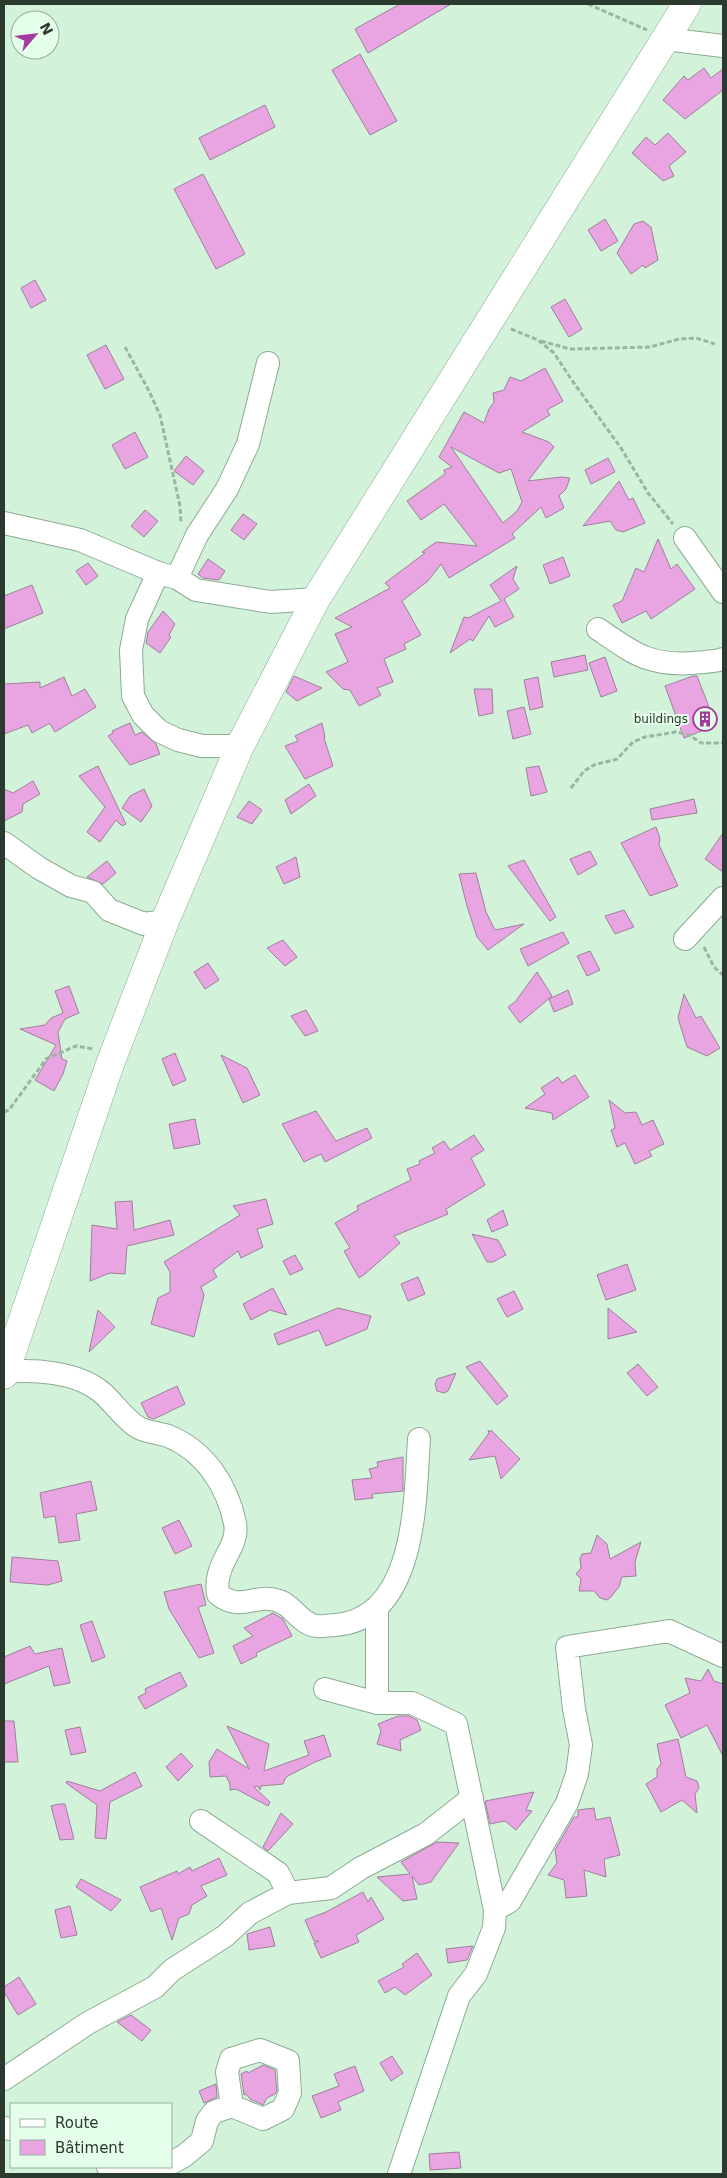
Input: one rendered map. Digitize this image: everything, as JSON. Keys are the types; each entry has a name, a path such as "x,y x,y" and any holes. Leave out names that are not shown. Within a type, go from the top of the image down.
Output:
{"main road":[{"path":"4,1373 110,1064 164,921 240,746 316,598 485,324 687,4"}],"street":[{"path":"665,39 723,46"},
{"path":"240,746 202,746 178,740 159,731 143,715 133,696 132,650 137,619 197,535 227,489 248,444 268,363"},
{"path":"4,522 80,540 168,576 196,590 236,598 271,602 316,598"},
{"path":"685,538 723,592"},
{"path":"598,629 624,647 647,659 670,664 723,659"},
{"path":"4,842 39,868 71,886 93,892 109,910 144,924 164,921"},
{"path":"690,934 723,898"},
{"path":"4,1373 52,1372 92,1386 126,1418 140,1428 167,1436 187,1445 208,1463 228,1495 236,1526 232,1545 223,1559 216,1581 218,1594 225,1601 234,1604 265,1599 279,1601 308,1624 318,1626 344,1624 361,1620 377,1609 390,1594 402,1567 412,1518 420,1439"},
{"path":"377,1609 377,1703"},
{"path":"495,1910 510,1901 568,1803 576,1774 581,1744 574,1709 567,1647 669,1630 723,1656"},
{"path":"325,1689 377,1703 412,1703 456,1724 495,1910 494,1928 476,1974 459,1996 400,2174"},
{"path":"4,2080 88,2023 155,1987 172,1970 225,1936 250,1913 288,1893 331,1888 361,1868 426,1834 472,1798"},
{"path":"201,1821 278,1873 288,1893"},
{"path":"172,2162 184,2156 202,2141 207,2121 214,2112 232,2106"},
{"path":"110,2168 121,2174"},
{"path":"130,2174 132,2172 154,2171 161,2168"}],"path":[{"path":"588,4 665,39"},
{"path":"485,324 518,330 538,340 554,352 622,448 648,493 685,538"},
{"path":"538,340 570,349 650,347 679,338 696,338 715,344"},
{"path":"125,347 160,415 180,506 181,524"},
{"path":"571,788 584,771 594,765 616,759 633,742 645,737 676,732 689,735 701,742 723,743"},
{"path":"690,934 714,967 723,975"},
{"path":"4,1112 9,1110 46,1059 76,1046 93,1049 110,1064"}],"building":[{"path":"400,4 451,4 368,53 355,29"},
{"path":"360,54 397,121 370,135 332,70"},
{"path":"704,68 711,78 723,69 723,90 685,119 663,100 684,76 688,80"},
{"path":"265,105 275,127 210,160 199,138"},
{"path":"668,133 686,152 669,166 674,176 663,181 632,153 646,137 655,145"},
{"path":"203,174 245,254 216,269 174,189"},
{"path":"605,219 618,241 601,251 588,230"},
{"path":"643,221 651,227 658,260 645,268 643,265 631,274 617,253 634,224"},
{"path":"35,280 46,300 31,308 21,288"},
{"path":"565,299 582,329 569,337 551,307"},
{"path":"106,345 124,379 105,389 87,355"},
{"path":"545,368 563,401 547,410 550,415 522,432 549,442 554,447 528,481 561,477 570,478 566,489 559,496 564,508 546,518 541,507 512,534 515,538 449,578 441,564 428,581 402,601 421,635 404,644 406,649 384,659 393,682 377,688 381,695 359,706 350,690 343,689 326,672 348,662 335,634 352,627 335,618 390,588 385,583 425,553 422,552 436,542 477,546 444,504 421,520 407,501 445,474 444,470 452,467 439,457 464,412 484,423 489,409 494,402 493,393 504,390 510,377 521,381","holes":["451,447 499,473 511,469 522,502 517,511 503,523"]},
{"path":"135,432 148,457 125,469 112,445"},
{"path":"186,456 204,471 193,485 174,471"},
{"path":"608,458 615,472 591,484 585,470"},
{"path":"619,481 629,500 633,498 645,523 623,532 616,530 610,521 583,526"},
{"path":"145,510 158,521 144,537 131,526"},
{"path":"243,514 257,524 244,540 231,530"},
{"path":"658,539 671,569 677,564 695,589 651,619 646,611 622,623 613,605 622,601 636,568 644,572"},
{"path":"563,557 570,576 550,584 543,565"},
{"path":"208,559 225,571 219,580 203,578 198,574"},
{"path":"88,563 98,576 86,585 76,571"},
{"path":"517,566 513,579 519,589 504,599 514,617 495,627 489,616 473,641 470,639 450,653 464,617 468,618 501,601 490,585"},
{"path":"32,585 43,613 4,629 4,596"},
{"path":"163,611 175,624 169,635 171,637 160,653 146,643 148,632"},
{"path":"585,655 588,670 554,677 551,662"},
{"path":"605,657 617,691 601,697 589,663"},
{"path":"294,676 322,688 297,701 286,692"},
{"path":"697,676 716,725 684,738 665,686"},
{"path":"64,677 72,696 85,689 96,707 55,732 50,724 48,724 32,733 28,725 4,734 4,684 40,682 40,688"},
{"path":"538,677 543,707 530,710 524,680"},
{"path":"474,689 492,689 493,713 479,716"},
{"path":"524,707 531,734 513,739 507,711"},
{"path":"130,723 135,735 142,732 156,744 160,754 130,765 108,736 113,733 112,731"},
{"path":"322,723 324,738 333,766 305,779 285,746 298,741 295,736"},
{"path":"98,766 126,824 122,826 116,820 100,842 87,832 105,807 79,776"},
{"path":"539,766 547,792 531,796 526,768"},
{"path":"33,781 40,794 23,804 22,812 4,821 4,789 13,793"},
{"path":"309,784 316,796 291,814 285,800"},
{"path":"144,789 152,806 141,822 122,808 130,796"},
{"path":"694,799 697,813 652,820 650,809"},
{"path":"249,801 262,810 252,824 237,817"},
{"path":"656,827 660,838 659,845 678,886 650,896 621,843"},
{"path":"723,833 723,872 705,859"},
{"path":"590,851 597,864 578,875 570,859"},
{"path":"296,857 300,877 284,884 276,867"},
{"path":"524,860 556,917 550,921 508,866"},
{"path":"107,861 116,873 103,884 87,877"},
{"path":"476,873 486,912 495,930 524,924 488,950 477,937 459,874"},
{"path":"624,910 634,927 615,934 605,916"},
{"path":"563,932 569,943 528,966 520,949"},
{"path":"283,940 297,957 285,966 267,948"},
{"path":"590,951 600,970 587,976 577,956"},
{"path":"208,963 219,980 205,989 194,972"},
{"path":"537,972 552,996 520,1023 508,1007 515,1002"},
{"path":"69,986 79,1013 65,1019 58,1032 62,1059 67,1061 54,1091 35,1080 56,1045 20,1029 45,1025 51,1018 63,1013 55,991"},
{"path":"568,990 573,1004 554,1012 549,999"},
{"path":"684,994 696,1018 701,1016 720,1048 707,1056 687,1047 678,1018"},
{"path":"306,1010 318,1031 305,1036 291,1016"},
{"path":"175,1053 186,1080 173,1086 162,1059"},
{"path":"221,1055 247,1068 260,1095 243,1103"},
{"path":"575,1075 589,1097 553,1120 552,1113 525,1108 545,1094 541,1088 558,1077 562,1083"},
{"path":"609,1100 625,1113 636,1112 642,1125 653,1120 664,1144 649,1151 652,1156 635,1164 625,1143 617,1147 611,1130 615,1128"},
{"path":"316,1111 336,1141 367,1128 372,1138 325,1162 321,1154 304,1162 282,1124"},
{"path":"195,1119 200,1144 174,1149 169,1124"},
{"path":"474,1135 484,1150 471,1158 485,1185 446,1209 448,1214 394,1236 400,1243 359,1278 344,1251 350,1248 335,1223 358,1210 357,1206 411,1180 407,1169 420,1164 419,1161 435,1153 432,1148 444,1141 450,1150"},
{"path":"266,1199 273,1224 257,1229 263,1247 241,1258 238,1251 213,1270 217,1277 201,1287 204,1295 194,1337 151,1324 158,1298 170,1292 170,1272 164,1262 240,1215 233,1206"},
{"path":"132,1201 134,1230 170,1220 174,1235 127,1246 125,1274 110,1273 90,1281 92,1225 117,1229 115,1202"},
{"path":"503,1210 508,1225 492,1232 487,1220"},
{"path":"472,1234 498,1240 506,1255 493,1262 487,1262"},
{"path":"295,1255 303,1269 290,1275 283,1261"},
{"path":"627,1264 636,1290 606,1300 597,1275"},
{"path":"418,1277 425,1294 408,1301 401,1284"},
{"path":"273,1288 287,1315 270,1310 251,1320 243,1304"},
{"path":"514,1291 523,1309 507,1317 497,1299"},
{"path":"338,1308 371,1316 367,1329 326,1346 319,1330 278,1345 274,1334"},
{"path":"608,1308 637,1332 608,1339"},
{"path":"98,1310 115,1327 89,1352"},
{"path":"480,1361 508,1396 497,1405 466,1367"},
{"path":"638,1364 658,1387 647,1396 627,1373"},
{"path":"456,1373 448,1391 444,1393 437,1391 435,1384 437,1379"},
{"path":"177,1386 185,1404 154,1419 148,1417 141,1403"},
{"path":"488,1430 489,1432 491,1430 520,1459 501,1479 495,1456 469,1460 489,1433"},
{"path":"403,1457 403,1491 372,1494 373,1498 355,1500 352,1480 372,1478 369,1469 378,1467 377,1462"},
{"path":"91,1481 97,1510 76,1514 80,1540 59,1543 55,1516 44,1518 40,1493"},
{"path":"179,1520 192,1546 175,1554 162,1528"},
{"path":"597,1535 607,1544 610,1559 641,1542 635,1562 636,1576 622,1577 619,1587 607,1600 600,1598 594,1591 579,1591 581,1579 576,1574 581,1568 580,1559 582,1554 591,1553"},
{"path":"12,1557 58,1561 62,1581 48,1585 10,1582"},
{"path":"201,1584 206,1605 198,1607 214,1653 199,1658 169,1609 164,1592"},
{"path":"273,1613 283,1619 292,1636 256,1653 257,1656 241,1664 233,1646 253,1636 244,1628"},
{"path":"92,1621 105,1657 92,1662 80,1625"},
{"path":"30,1646 35,1654 62,1648 70,1683 54,1686 49,1666 4,1684 4,1657"},
{"path":"708,1669 714,1681 723,1684 723,1756 707,1725 681,1738 665,1705 690,1693 685,1678 701,1681"},
{"path":"180,1672 187,1686 145,1709 138,1697 146,1693 145,1689"},
{"path":"398,1716 409,1716 417,1720 421,1730 400,1740 401,1751 377,1744 381,1731 378,1724"},
{"path":"4,1721 14,1721 18,1762 4,1762"},
{"path":"227,1726 269,1744 264,1771 309,1755 304,1741 324,1735 331,1756 286,1777 283,1784 261,1786 260,1790 258,1786 254,1787 270,1802 268,1806 236,1789 230,1790 230,1784 226,1776 210,1777 209,1762 217,1749 249,1769"},
{"path":"80,1727 86,1752 71,1755 65,1730"},
{"path":"678,1739 686,1777 697,1781 698,1784 699,1788 695,1794 697,1813 682,1800 661,1812 646,1784 657,1777 657,1769 661,1764 657,1744"},
{"path":"181,1753 193,1766 178,1781 166,1767"},
{"path":"135,1772 142,1786 110,1802 106,1839 95,1838 97,1805 66,1783 67,1781 100,1791"},
{"path":"534,1792 526,1810 532,1811 516,1830 505,1821 490,1824 485,1801"},
{"path":"65,1804 74,1839 60,1840 51,1806"},
{"path":"594,1808 596,1820 610,1817 620,1855 604,1859 606,1877 584,1870 587,1896 566,1898 564,1880 548,1875 557,1863 555,1850 574,1817 578,1817 578,1810"},
{"path":"281,1813 293,1824 268,1851 263,1847"},
{"path":"437,1842 459,1843 431,1882 419,1885 412,1876 417,1899 403,1901 377,1877 410,1874 401,1862"},
{"path":"219,1858 227,1875 201,1886 207,1896 192,1905 189,1914 179,1918 172,1940 161,1908 151,1912 140,1887 177,1871 178,1874 190,1867 192,1871"},
{"path":"81,1879 121,1900 111,1911 76,1887"},
{"path":"363,1892 368,1902 371,1897 384,1919 356,1935 359,1942 321,1958 314,1943 319,1941 314,1941 305,1920 326,1912"},
{"path":"70,1906 77,1935 61,1938 55,1910"},
{"path":"270,1927 275,1946 249,1950 247,1934"},
{"path":"473,1946 467,1960 448,1963 446,1949"},
{"path":"417,1953 432,1975 405,1995 395,1987 385,1993 378,1981 404,1967 402,1964"},
{"path":"19,1977 36,2004 18,2015 4,1992 4,1987"},
{"path":"131,2015 151,2030 142,2041 117,2022"},
{"path":"392,2056 403,2073 391,2081 380,2063"},
{"path":"263,2065 275,2070 277,2091 267,2098 263,2105 250,2099 246,2094 244,2095 241,2074 247,2071 248,2073"},
{"path":"355,2066 364,2091 338,2102 341,2110 321,2118 312,2096 339,2086 334,2074"},
{"path":"216,2084 217,2097 204,2103 199,2091"},
{"path":"459,2152 461,2168 430,2170 429,2154"}],"place":[{"name":"buildings","path":"705,719"}]}
